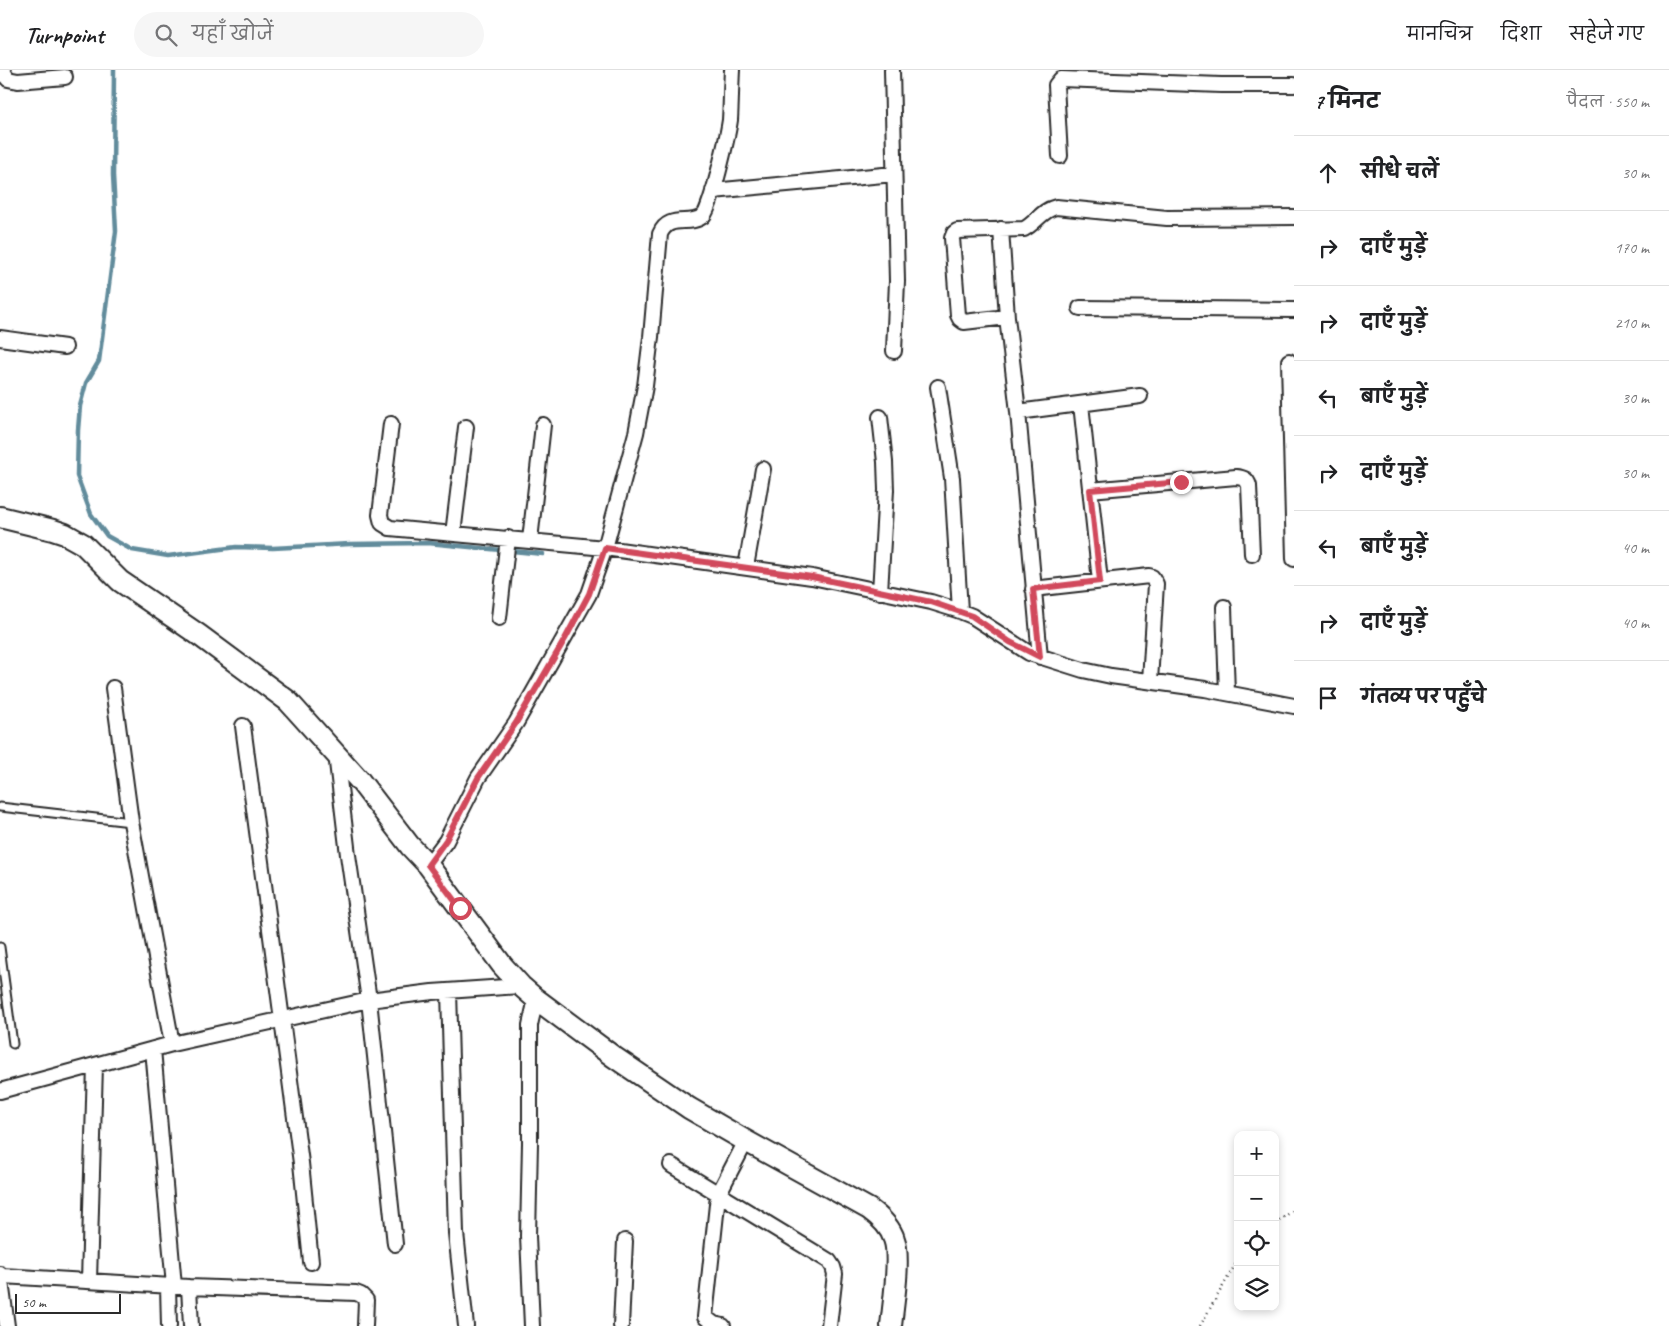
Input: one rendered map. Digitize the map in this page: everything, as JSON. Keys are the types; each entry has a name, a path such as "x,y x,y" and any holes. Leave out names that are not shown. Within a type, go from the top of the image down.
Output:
{"street":[{"path":"2,70 8,79 18,82 65,77"},
{"path":"428,865 446,840 474,786 516,723 589,594 605,548 636,433 645,386 651,337 660,234 662,228 672,222 699,219 708,210 729,127 732,70"},
{"path":"892,70 897,281 894,351"},
{"path":"1060,156 1057,75 1065,78 1221,85 1294,86"},
{"path":"713,191 894,174"},
{"path":"1007,317 964,322 960,320 958,315 952,238 954,233 960,230 1024,229 1033,224 1050,208 1056,207 1167,218 1294,217"},
{"path":"1001,229 1007,317 1018,412 1040,657"},
{"path":"1080,308 1294,310"},
{"path":"0,338 65,347"},
{"path":"1289,361 1294,559"},
{"path":"938,387 952,478 960,611"},
{"path":"1018,412 1140,396"},
{"path":"1081,404 1100,581"},
{"path":"880,417 886,490 880,592"},
{"path":"391,424 380,515 382,523 390,528 453,534 507,546 530,540 605,548 812,577 931,602 960,611 972,616 1010,642 1040,657 1083,670 1227,693 1294,706"},
{"path":"530,540 543,425"},
{"path":"453,534 466,427"},
{"path":"746,567 763,469"},
{"path":"1090,490 1246,479 1249,486 1252,554"},
{"path":"0,517 53,530 83,544 120,581 199,635 288,701 360,781 410,846 428,865 502,965 529,993 640,1076 689,1108 869,1209 881,1219 895,1240 896,1283 891,1326"},
{"path":"499,618 507,546"},
{"path":"1033,589 1149,576 1156,584 1150,681"},
{"path":"1224,607 1227,693"},
{"path":"113,688 130,822 172,1044"},
{"path":"243,726 269,931 283,1020 311,1262"},
{"path":"336,753 348,855 369,1000 395,1244"},
{"path":"0,1091 172,1044 369,1000 449,991 529,993"},
{"path":"449,991 456,1234 466,1326"},
{"path":"529,993 530,1143 528,1236 532,1326"},
{"path":"153,1049 171,1286 169,1326"},
{"path":"89,1281 95,1065"},
{"path":"723,1326 714,1324 705,1317 718,1195 746,1141"},
{"path":"671,1165 829,1261 834,1266 835,1274 829,1326"},
{"path":"621,1326 625,1241"},
{"path":"7,1326 1,1275 189,1287 356,1293 366,1300 365,1326"},
{"path":"189,1287 192,1326"}],"lane":[{"path":"0,807 130,822"},
{"path":"0,948 13,1044"}],"path":[{"path":"1278,1221 1294,1210"},
{"path":"1200,1326 1235,1266"}],"waterway":[{"path":"114,70 113,175 116,231 99,361 86,383 80,406 77,476 91,514 107,536 132,550 168,556 236,547 273,548 350,544 428,543 543,554"}],"route":[{"path":"460,908 428,865 446,840 478,778 516,723 565,639 589,594 605,548 812,577 931,602 972,616 1010,642 1040,657 1033,589 1100,581 1090,490 1181,482"}]}
